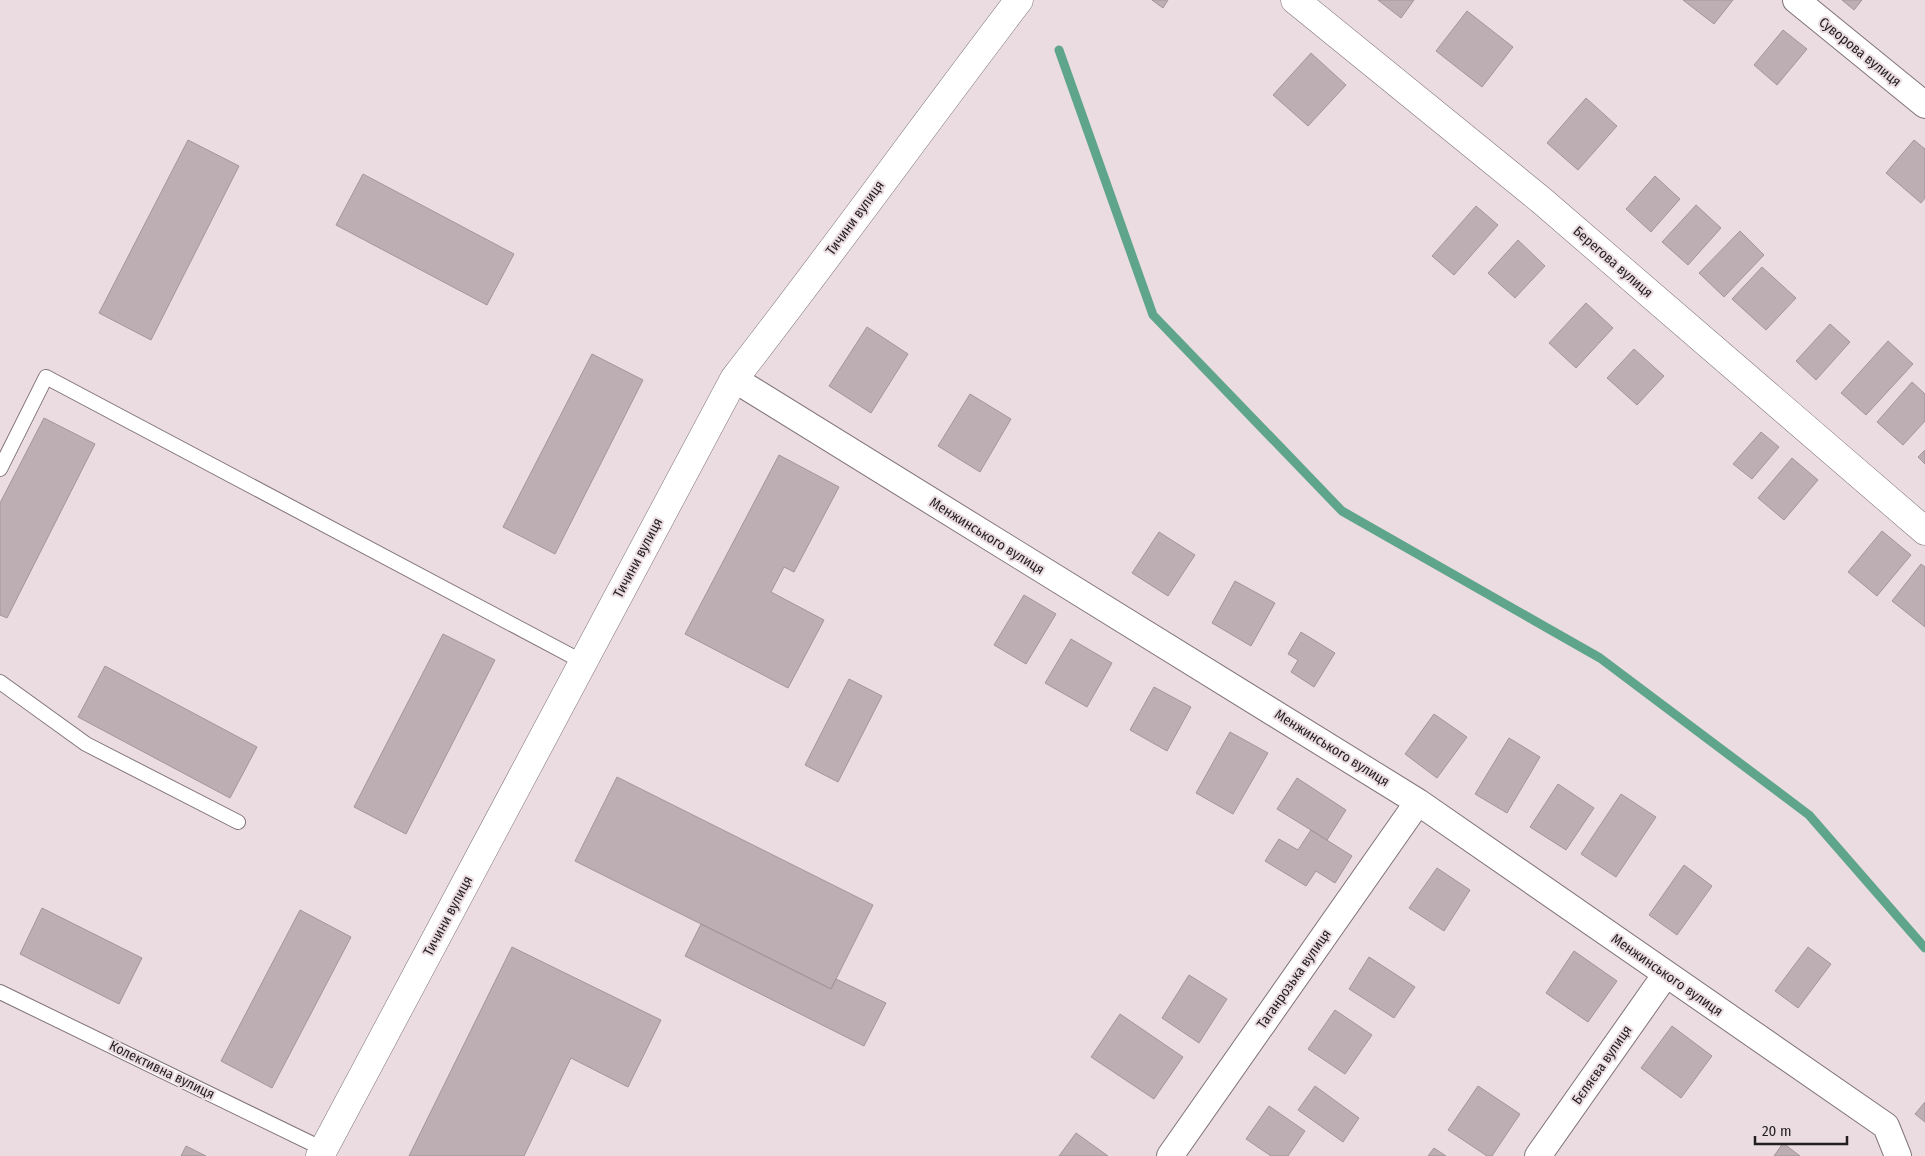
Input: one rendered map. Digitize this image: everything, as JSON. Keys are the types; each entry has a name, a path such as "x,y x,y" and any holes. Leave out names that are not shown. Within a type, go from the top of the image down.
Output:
{"street":[{"name":"Тичини вулиця","path":"321,1152 734,379 807,285 893,166 1019,0"},
{"name":"Берегова вулиця","path":"1295,0 1541,200 1925,531"},
{"name":"Суворова вулиця","path":"1796,0 1925,105"},
{"name":"Менжинського вулиця","path":"734,379 1418,802 1886,1126 1898,1156"},
{"name":"Таганрозька вулиця","path":"1170,1156 1418,802"},
{"name":"Бєляєва вулиця","path":"1538,1156 1666,974"}],"lane":[{"path":"0,469 46,377 583,662"},
{"path":"0,682 86,744 238,822"},
{"name":"Колективна вулиця","path":"0,992 321,1152"}],"building":[{"path":"1152,0 1168,0 1163,8"},
{"path":"1378,0 1414,0 1401,18"},
{"path":"1683,0 1733,0 1714,24"},
{"path":"1842,0 1862,0 1854,10"},
{"path":"1467,11 1513,47 1482,87 1436,51"},
{"path":"1783,30 1807,49 1777,85 1754,65"},
{"path":"1311,53 1346,85 1308,126 1273,95"},
{"path":"1586,98 1617,126 1578,170 1547,143"},
{"path":"188,140 239,166 151,340 99,313"},
{"path":"1914,140 1925,149 1925,198 1921,203 1886,173"},
{"path":"363,174 514,254 487,305 336,225"},
{"path":"1655,176 1680,199 1651,232 1626,209"},
{"path":"1696,205 1721,228 1688,265 1662,242"},
{"path":"1476,206 1498,225 1454,275 1432,256"},
{"path":"1740,231 1764,255 1724,297 1699,273"},
{"path":"1518,240 1545,266 1515,298 1488,273"},
{"path":"1762,267 1796,298 1766,330 1732,299"},
{"path":"1586,303 1613,328 1576,368 1549,343"},
{"path":"1830,324 1850,342 1816,380 1796,361"},
{"path":"867,327 908,354 871,413 829,386"},
{"path":"1888,341 1913,364 1866,415 1841,393"},
{"path":"1634,349 1664,376 1637,405 1607,378"},
{"path":"592,354 643,380 555,554 503,527"},
{"path":"1912,382 1925,394 1925,421 1903,445 1877,422"},
{"path":"970,394 1011,419 980,472 938,446"},
{"path":"44,418 95,444 7,618 0,615 0,503"},
{"path":"1761,432 1779,447 1752,479 1733,464"},
{"path":"1925,450 1925,464 1918,457"},
{"path":"779,455 839,487 794,572 784,567 771,592 824,620 788,688 685,634"},
{"path":"1792,458 1818,480 1784,520 1758,498"},
{"path":"1882,531 1911,555 1877,596 1848,572"},
{"path":"1159,532 1195,555 1168,596 1132,573"},
{"path":"1921,564 1925,567 1925,627 1892,601"},
{"path":"1235,581 1275,603 1251,646 1212,623"},
{"path":"1024,595 1056,614 1026,664 994,645"},
{"path":"1301,632 1335,653 1314,687 1291,672 1298,660 1288,654"},
{"path":"443,634 495,660 406,834 354,807"},
{"path":"1071,639 1112,663 1087,707 1045,683"},
{"path":"105,666 257,747 230,798 78,717"},
{"path":"849,679 882,696 838,782 805,765"},
{"path":"1154,687 1191,707 1167,751 1130,730"},
{"path":"1434,714 1467,737 1437,778 1405,754"},
{"path":"1230,732 1268,753 1233,814 1196,793"},
{"path":"1509,738 1540,757 1507,813 1475,794"},
{"path":"617,777 873,905 831,989 575,861"},
{"path":"1297,778 1346,810 1327,840 1277,809"},
{"path":"1558,784 1594,808 1566,850 1530,827"},
{"path":"1621,794 1656,817 1616,877 1581,854"},
{"path":"1311,830 1352,856 1335,883 1316,871 1306,886 1265,861 1279,839 1298,850"},
{"path":"1684,865 1712,886 1677,935 1649,915"},
{"path":"1437,868 1470,890 1444,931 1409,908"},
{"path":"42,908 142,958 119,1004 20,954"},
{"path":"300,910 351,937 272,1088 221,1061"},
{"path":"701,924 831,989 836,979 886,1003 864,1046 685,956"},
{"path":"512,947 661,1020 628,1087 571,1058 524,1156 409,1156"},
{"path":"1808,947 1831,964 1798,1008 1775,991"},
{"path":"1574,951 1617,981 1588,1022 1546,993"},
{"path":"1369,957 1415,987 1394,1018 1349,989"},
{"path":"1189,975 1227,999 1199,1043 1162,1018"},
{"path":"1335,1010 1372,1035 1345,1074 1308,1049"},
{"path":"1120,1014 1183,1057 1154,1099 1091,1057"},
{"path":"1672,1026 1712,1056 1681,1098 1641,1068"},
{"path":"1315,1086 1359,1118 1343,1142 1298,1110"},
{"path":"1478,1086 1520,1114 1492,1156 1487,1156 1448,1130"},
{"path":"1925,1102 1925,1122 1915,1114"},
{"path":"1269,1106 1305,1131 1288,1156 1271,1156 1246,1139"},
{"path":"1076,1133 1108,1156 1059,1156"},
{"path":"1783,1143 1800,1156 1774,1156"},
{"path":"186,1146 206,1156 181,1156"},
{"path":"1434,1148 1446,1156 1428,1156"}],"waterway":[{"path":"1059,50 1153,315 1342,511 1600,658 1809,815 1925,948"}]}
